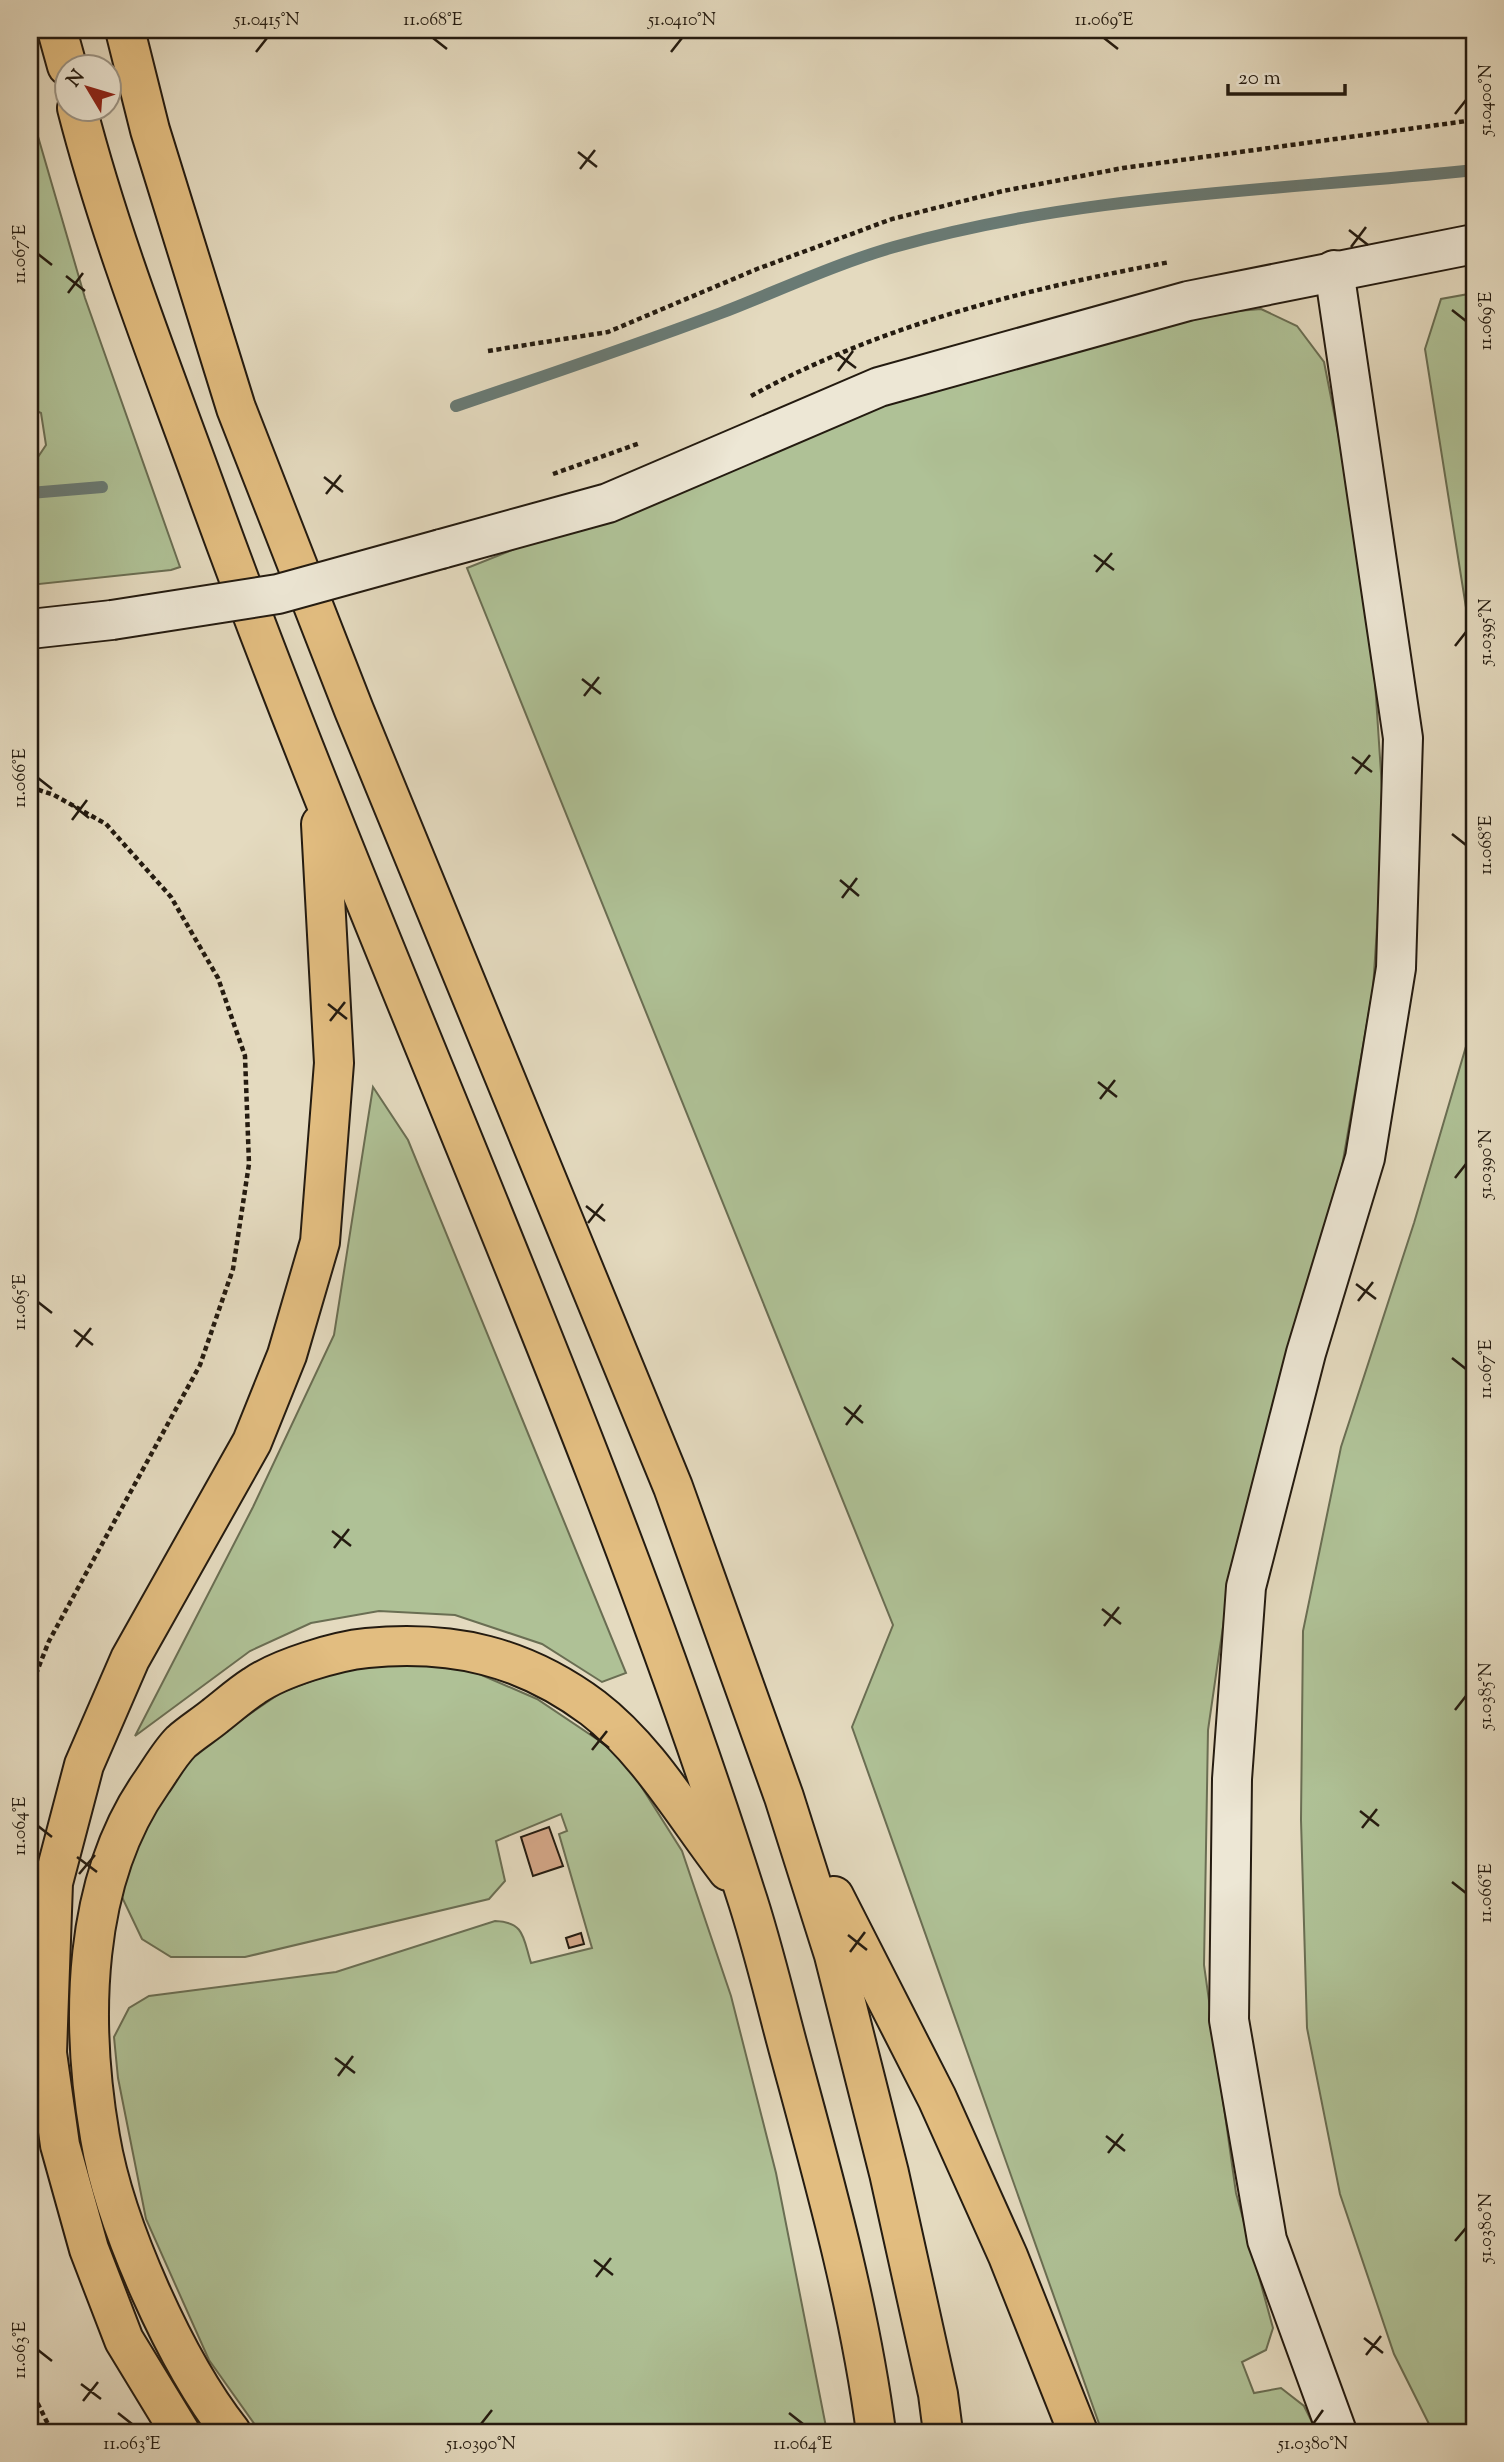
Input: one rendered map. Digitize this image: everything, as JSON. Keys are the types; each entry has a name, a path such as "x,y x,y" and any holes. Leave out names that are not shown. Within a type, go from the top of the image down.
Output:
{"highway":[{"path":"57,30 63,52"},
{"path":"125,30 150,130 236,408 354,710 673,1487 784,1797 834,1955 886,2160 938,2394 943,2432"},
{"path":"80,122 89,157 163,373 270,668 553,1359 681,1703 747,1896 826,2188 871,2394 876,2432"},
{"path":"180,2432 124,2340 89,2249 60,2145 47,2053 53,1882 84,1765 130,1659 252,1442 287,1355 320,1242 334,1063 319,790"},
{"path":"231,2432 215,2412 167,2325 128,2237 100,2139 90,2052 91,1965 104,1884 131,1812 180,1744 256,1684 339,1651 415,1644 493,1656 545,1676 595,1710 642,1753 683,1814 747,1896"},
{"path":"784,1797 937,2098 1007,2256 1078,2432"}],"street":[{"path":"30,629 112,620 278,594 608,503 879,387 1188,301 1474,244"},
{"path":"1334,270 1404,738 1396,968 1365,1158 1306,1353 1246,1587 1232,1779 1228,2020 1267,2241 1337,2432"}],"path":[{"path":"488,351 608,332 757,269 892,219 1003,191 1123,168 1474,120"},
{"path":"30,787 54,795 106,824 171,897 218,978 245,1056 249,1164 233,1269 200,1365 49,1641 30,1689"},
{"path":"30,2388 52,2432"}],"green space":[{"path":"30,109 85,298 180,567 171,570 30,585 30,469 46,445 41,413 30,408"},
{"path":"1474,293 1474,658 1425,349 1441,299"},
{"path":"1261,309 1297,326 1324,362 1369,590 1384,819 1373,989 1341,1172 1230,1578 1208,1730 1204,1965 1236,2193 1273,2328 1266,2350 1242,2362 1254,2393 1281,2388 1304,2406 1317,2432 1102,2432 852,1727 893,1625 467,568 689,479 997,367 1128,330"},
{"path":"1474,1007 1474,2432 1433,2432 1394,2354 1340,2194 1307,2028 1301,1820 1303,1631 1341,1447 1414,1223 1472,1026"},
{"path":"373,1087 408,1140 626,1673 602,1682 542,1644 455,1615 379,1611 311,1623 250,1651 135,1736 253,1507 334,1335"},
{"path":"403,1661 463,1667 537,1699 622,1756 682,1851 731,1996 776,2173 827,2432 260,2432 209,2360 146,2219 118,2078 114,2037 129,2008 149,1996 336,1972 495,1921 512,1924 517,1928 524,1939 531,1963 592,1948 559,1834 567,1831 561,1814 496,1841 505,1881 489,1899 245,1957 171,1957 142,1939 120,1893 137,1840 188,1756 282,1692 346,1668"}],"building":[{"path":"549,1827 563,1866 533,1876 521,1837"},
{"path":"581,1933 584,1944 569,1948 566,1938"}],"waterway":[{"path":"456,406 721,313 850,261 965,229 1109,204 1474,170"},
{"path":"30,493 102,487"}]}
